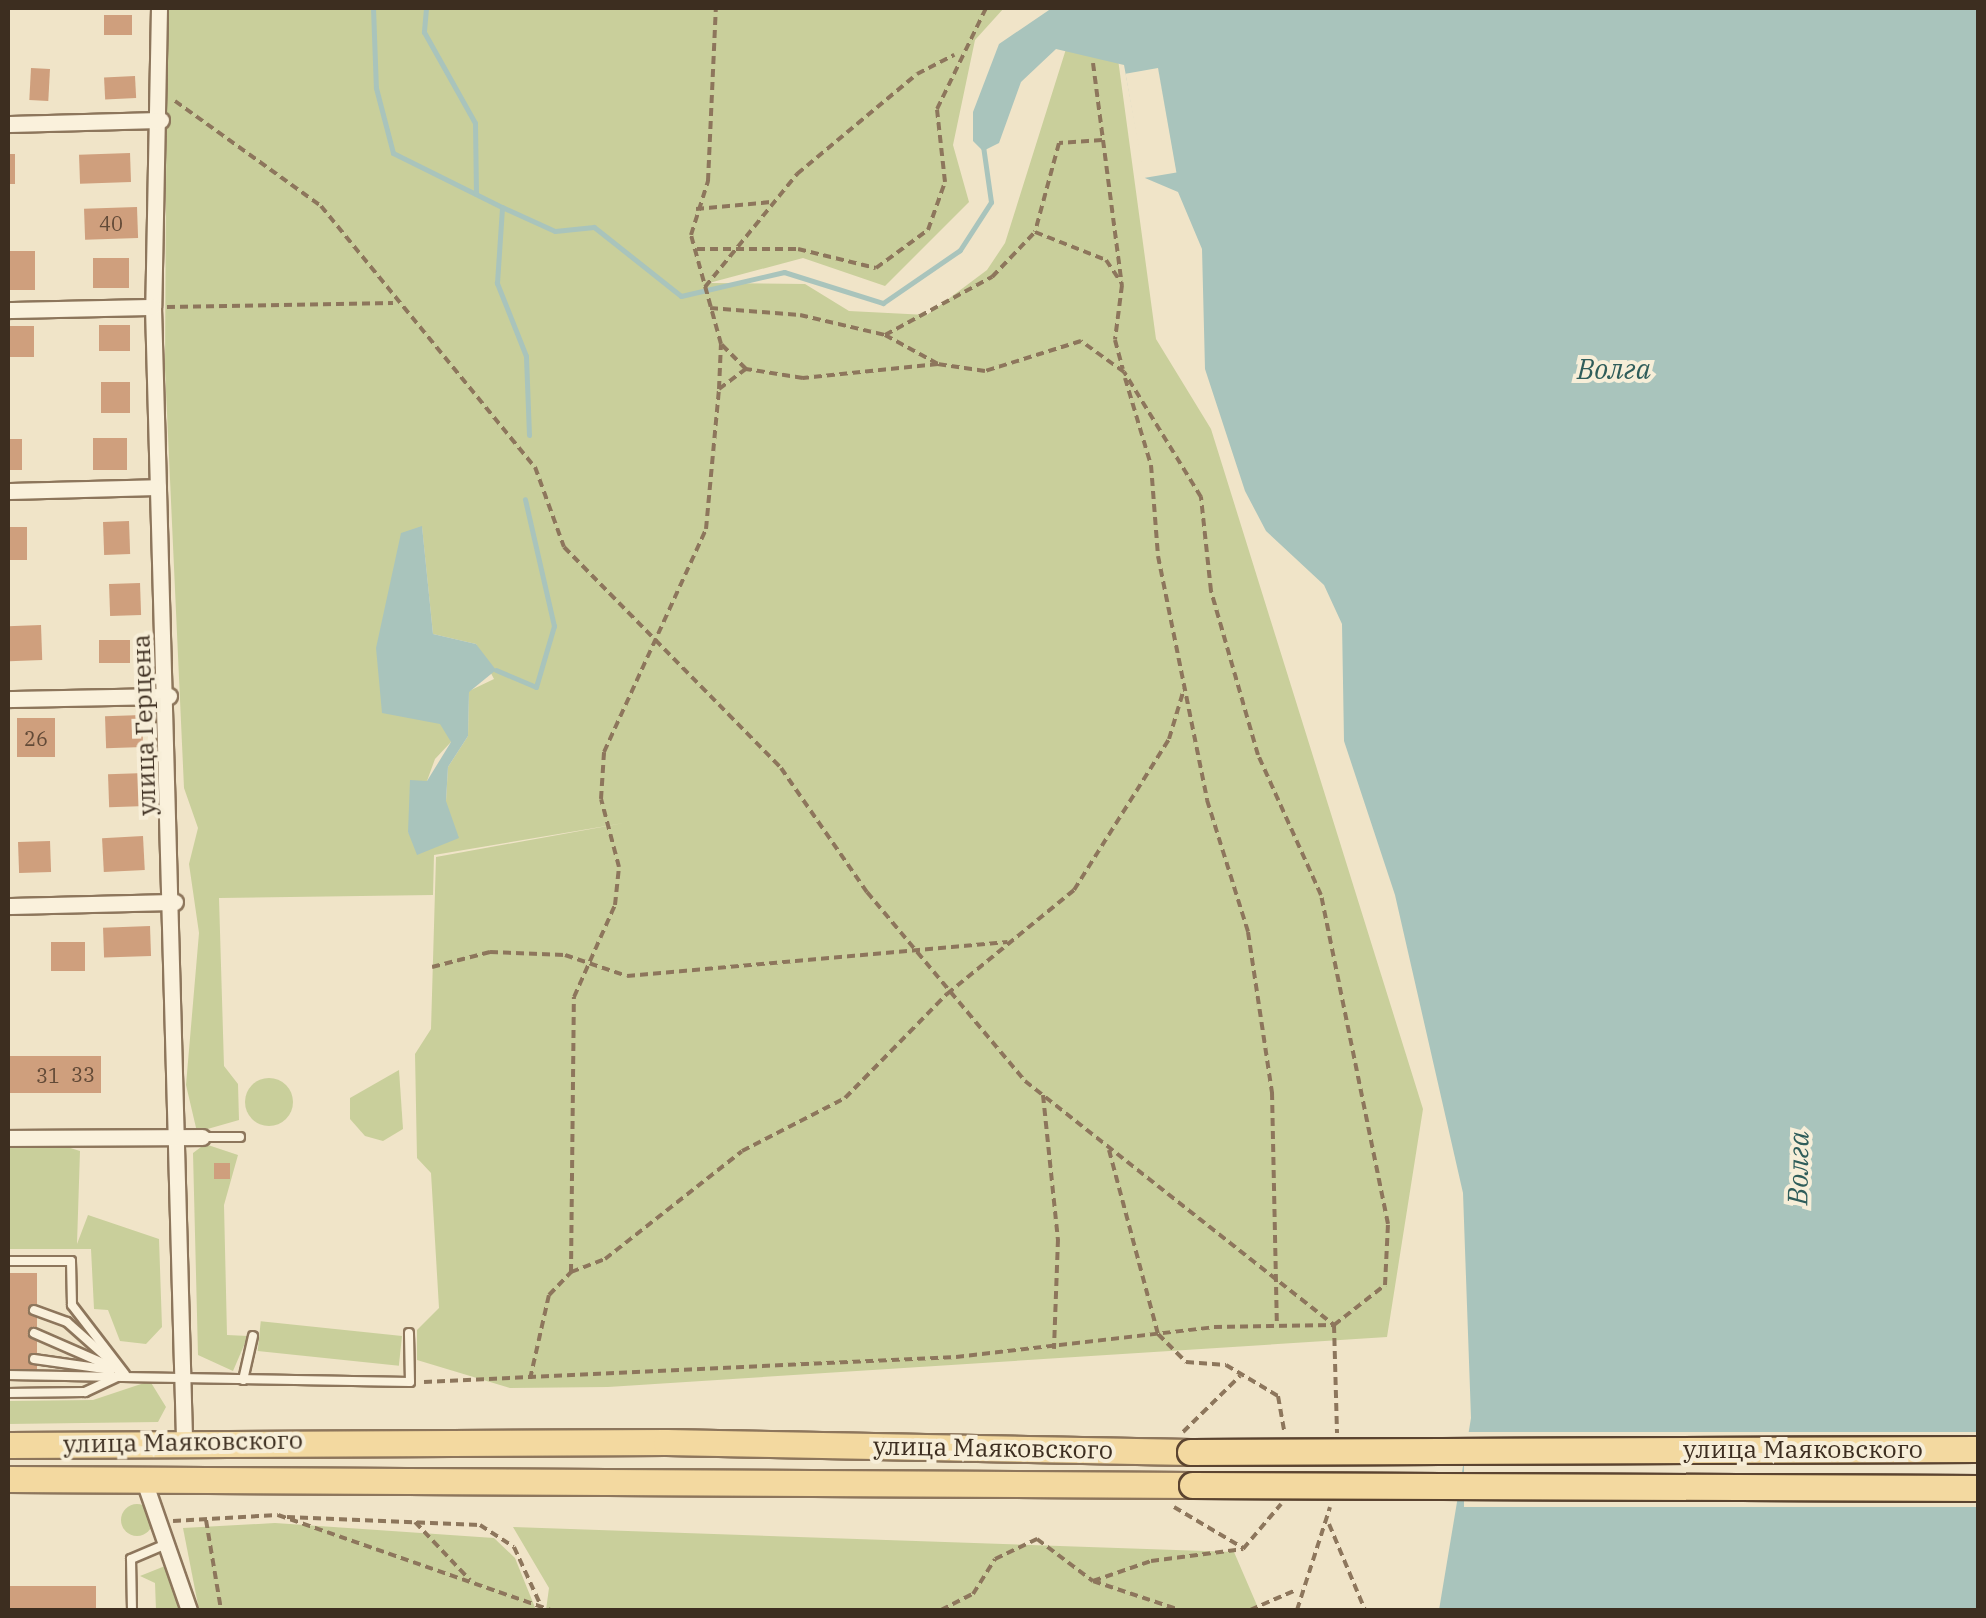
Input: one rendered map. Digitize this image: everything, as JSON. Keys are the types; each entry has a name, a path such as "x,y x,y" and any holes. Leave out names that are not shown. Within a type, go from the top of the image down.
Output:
{"main road":[{"name":"улица Маяковского","path":"8,1444 184,1441 1978,1449"},
{"name":"улица Маяковского","path":"8,1479 142,1476 1978,1488"}],"street":[{"name":"улица Герцена","path":"159,8 161,120 152,308 175,902 184,1441"},
{"path":"8,124 161,120"},
{"path":"8,310 152,308"},
{"path":"8,491 158,487"},
{"path":"8,699 169,696"},
{"path":"8,906 175,902"},
{"path":"8,1138 202,1137"},
{"path":"142,1476 165,1521 189,1610"}],"lane":[{"path":"202,1137 240,1137"},
{"path":"8,1261 71,1261 72,1305 125,1374"},
{"path":"34,1310 66,1322 125,1374"},
{"path":"34,1333 125,1374"},
{"path":"34,1359 183,1380 410,1382 409,1334"},
{"path":"242,1380 253,1336"},
{"path":"8,1375 125,1374"},
{"path":"8,1392 85,1392 125,1374"},
{"path":"132,1610 132,1559 172,1542"}],"path":[{"path":"570,1272 570,1057 585,963 615,906 620,867 601,799 604,752 706,529 721,344 696,250 696,209 708,181 716,8"},
{"path":"696,250 738,243 876,268 928,230 946,182 937,108 957,54 986,8"},
{"path":"705,286 772,202 917,74 957,54"},
{"path":"1093,62 1122,284 1115,340 1150,466 1185,687 1251,950 1272,1092 1276,1326"},
{"path":"161,98 186,103 234,150 321,206 395,303 535,467 564,548 781,768 948,994 1043,1096 1334,1325"},
{"path":"885,335 992,278 1035,232 1059,142 1102,140"},
{"path":"696,209 772,202"},
{"path":"1035,232 1106,260 1122,284"},
{"path":"152,308 395,303"},
{"path":"710,308 800,314 885,335 938,364"},
{"path":"410,1382 530,1379 1054,1349 1158,1334 1334,1325 1385,1285 1388,1224 1321,895 1258,755 1211,591 1201,497 1124,372 1081,341 984,371 938,364 803,378 746,369 721,344"},
{"path":"718,389 746,369"},
{"path":"530,1379 549,1296 570,1272 604,1260 742,1151 846,1098 948,994 1074,890 1169,740 1185,687"},
{"path":"432,968 468,952 585,963 627,976 1009,942"},
{"path":"1043,1096 1058,1239 1054,1349"},
{"path":"1108,1150 1158,1334 1186,1362 1241,1375 1278,1396 1284,1433"},
{"path":"1184,1444 1241,1375"},
{"path":"1093,1580 1150,1560 1243,1548 1281,1511 1282,1492"},
{"path":"1165,1502 1243,1548"},
{"path":"165,1521 278,1515 415,1522 495,1532 531,1572 541,1606"},
{"path":"278,1515 551,1610"},
{"path":"206,1520 222,1610"},
{"path":"415,1522 472,1582"},
{"path":"1329,1524 1365,1610"},
{"path":"941,1610 973,1594 994,1559 1038,1539 1093,1580 1180,1610"},
{"path":"1250,1610 1298,1589"}],"green space":[{"path":"167,8 1004,8 975,40 953,145 969,202 885,286 803,258 709,283 805,284 849,311 927,315 987,270 1005,243 1066,49 1118,59 1156,339 1211,429 1423,1109 1387,1337 608,1387 510,1388 417,1360 417,1330 439,1308 431,1173 417,1158 415,1054 431,1029 436,857 624,823 434,855 433,895 219,898 224,1066 238,1084 239,1120 197,1132 186,1085 199,933 189,864 198,828 184,788 165,369","holes":["422,527 433,634 476,644 494,679 469,691 468,736 448,767 446,801 408,833 435,759 451,742 401,534"]},
{"path":"399,1070 403,1129 383,1141 365,1136 350,1119 350,1098"},
{"path":"269,1078 286,1085 293,1102 286,1119 269,1126 252,1119 245,1102 252,1085"},
{"path":"205,1144 238,1155 224,1205 227,1335 248,1336 233,1371 198,1355 193,1153"},
{"path":"64,1146 80,1151 77,1244 88,1215 159,1239 162,1327 146,1344 120,1341 108,1310 94,1309 91,1249 8,1249 8,1147"},
{"path":"261,1321 402,1336 399,1366 258,1351"},
{"path":"150,1381 166,1407 158,1422 8,1424 8,1401 93,1400"},
{"path":"137,1504 148,1509 153,1520 148,1531 137,1536 126,1531 121,1520 126,1509"},
{"path":"275,1523 494,1538 515,1558 536,1610 199,1610 183,1528"},
{"path":"513,1527 1234,1552 1259,1610 546,1610 549,1588"},
{"path":"170,1564 180,1610 156,1610 155,1583 140,1576"}],"water":[{"name":"Волга","path":"1052,8 1978,8 1978,1610 1439,1610 1471,1418 1463,1193 1395,895 1344,741 1342,624 1324,585 1266,531 1245,491 1205,369 1202,249 1178,192 1145,178 1124,65 1056,49 1021,82 999,143 983,151 973,141 973,112 999,44"},
{"path":"422,526 433,634 476,644 496,670 469,692 468,736 448,767 446,801 459,838 417,855 408,832 410,780 427,781 451,742 440,724 382,713 376,648 401,533"}],"pier":[{"path":"1158,68 1176,172 1144,178 1126,74"},
{"path":"1464,1432 1978,1432 1978,1507 1464,1507"}],"building":[{"path":"104,15 132,15 132,35 104,35"},
{"path":"31,68 50,69 48,101 29,100"},
{"path":"135,76 136,98 105,100 104,78"},
{"path":"130,153 131,182 80,184 79,155"},
{"path":"8,154 15,154 15,184 8,184"},
{"path":"137,207 138,238 85,240 84,209"},
{"path":"8,251 35,251 35,290 8,290"},
{"path":"93,258 129,258 129,288 93,288"},
{"path":"99,325 130,325 130,351 99,351"},
{"path":"8,326 34,326 34,357 8,357"},
{"path":"101,382 130,382 130,413 101,413"},
{"path":"93,438 127,438 127,470 93,470"},
{"path":"8,439 22,439 22,470 8,470"},
{"path":"129,521 130,554 104,555 103,522"},
{"path":"8,527 27,527 27,560 8,560"},
{"path":"140,583 141,615 110,616 109,584"},
{"path":"41,625 42,660 9,661 8,626"},
{"path":"99,640 130,640 130,663 99,663"},
{"path":"142,715 143,747 106,748 105,716"},
{"path":"17,718 55,718 55,757 17,757"},
{"path":"145,773 146,806 109,807 108,774"},
{"path":"143,836 145,870 104,872 102,838"},
{"path":"50,841 51,872 19,873 18,842"},
{"path":"150,926 151,956 104,958 103,928"},
{"path":"51,942 85,942 85,971 51,971"},
{"path":"8,1056 101,1056 101,1093 8,1093"},
{"path":"214,1163 230,1163 230,1179 214,1179"},
{"path":"8,1273 37,1273 37,1372 8,1372"},
{"path":"8,1586 96,1586 96,1610 8,1610"}],"waterway":[{"path":"373,8 376,88 393,153 502,207"},
{"path":"426,8 424,32 475,123 476,194"},
{"path":"529,435 526,356 497,283 502,207 555,231 594,227 681,296 784,272 883,303 960,250 991,202 983,146"},
{"path":"496,670 536,687 554,626 525,499"}]}
